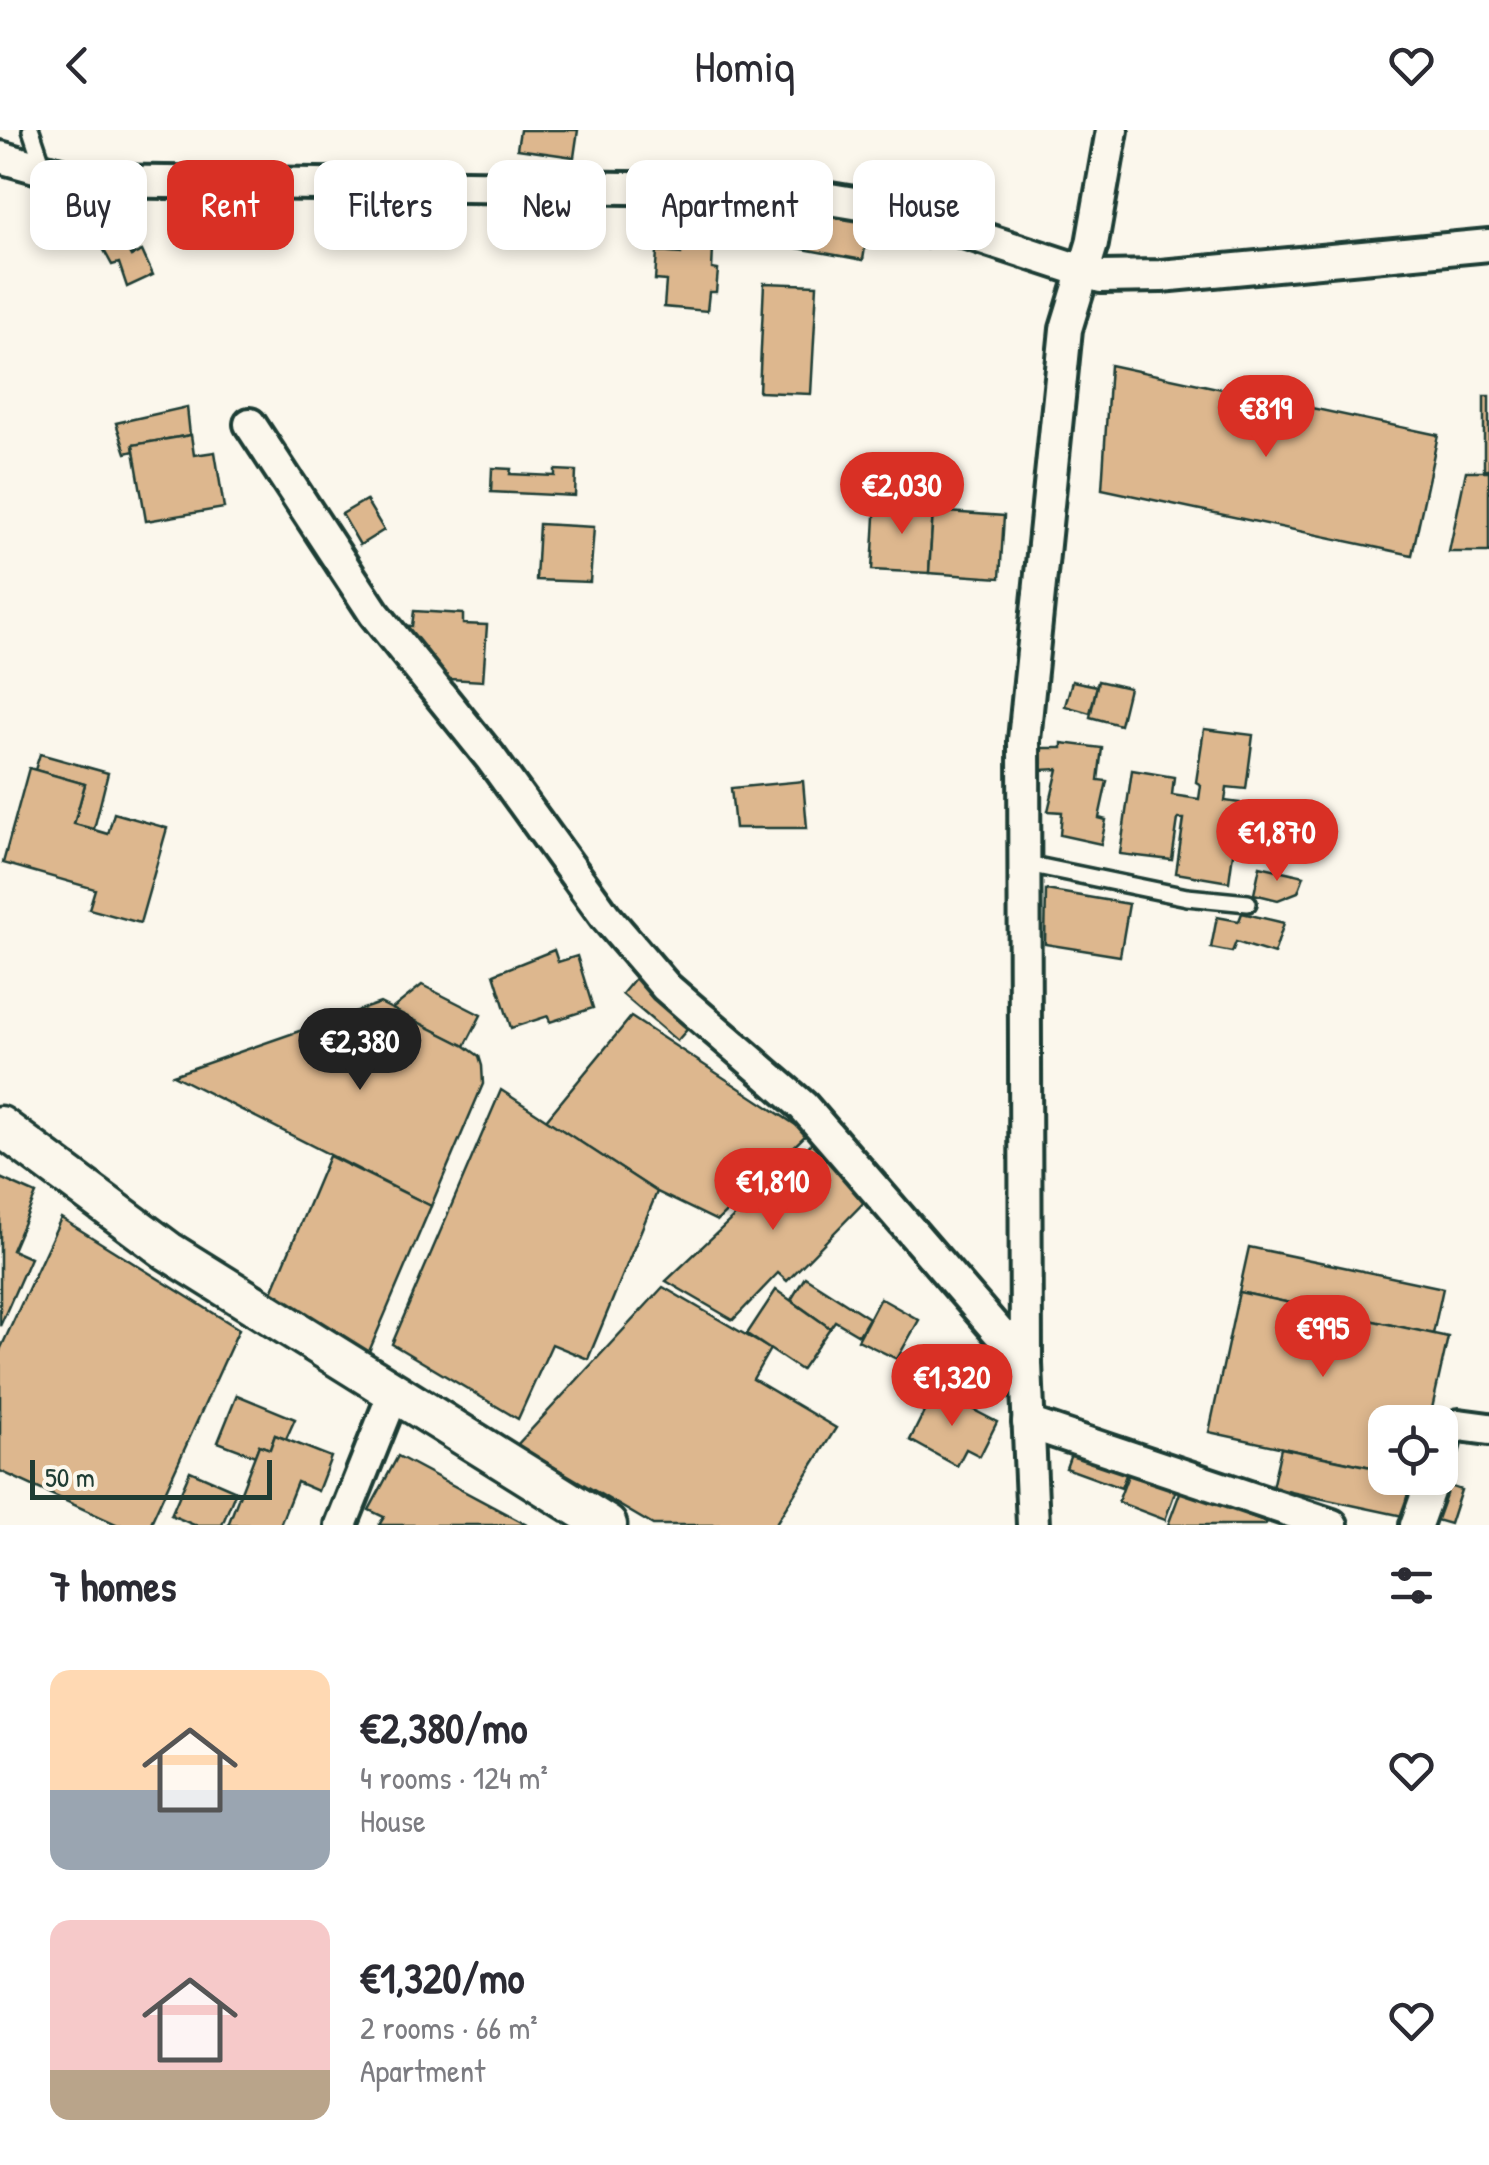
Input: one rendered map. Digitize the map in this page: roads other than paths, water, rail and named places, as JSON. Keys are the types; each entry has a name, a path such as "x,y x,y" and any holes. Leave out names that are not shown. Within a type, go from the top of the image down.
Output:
{"street":[{"path":"1033,1525 1026,1364 1027,705 1066,330 1092,244 1112,130"},
{"path":"0,157 30,166"},
{"path":"147,183 776,190 896,210 1101,277 1160,276 1489,246"},
{"path":"250,424 374,613 490,758 605,916 666,987 803,1106 1026,1364"},
{"path":"0,1126 168,1252 608,1525"},
{"path":"341,1525 393,1395"},
{"path":"1028,1423 1332,1525"},
{"path":"1458,1427 1489,1429"},
{"path":"1416,1525 1427,1495"}],"lane":[{"path":"31,130 41,160"},
{"path":"1027,864 1188,897 1248,903"}]}
